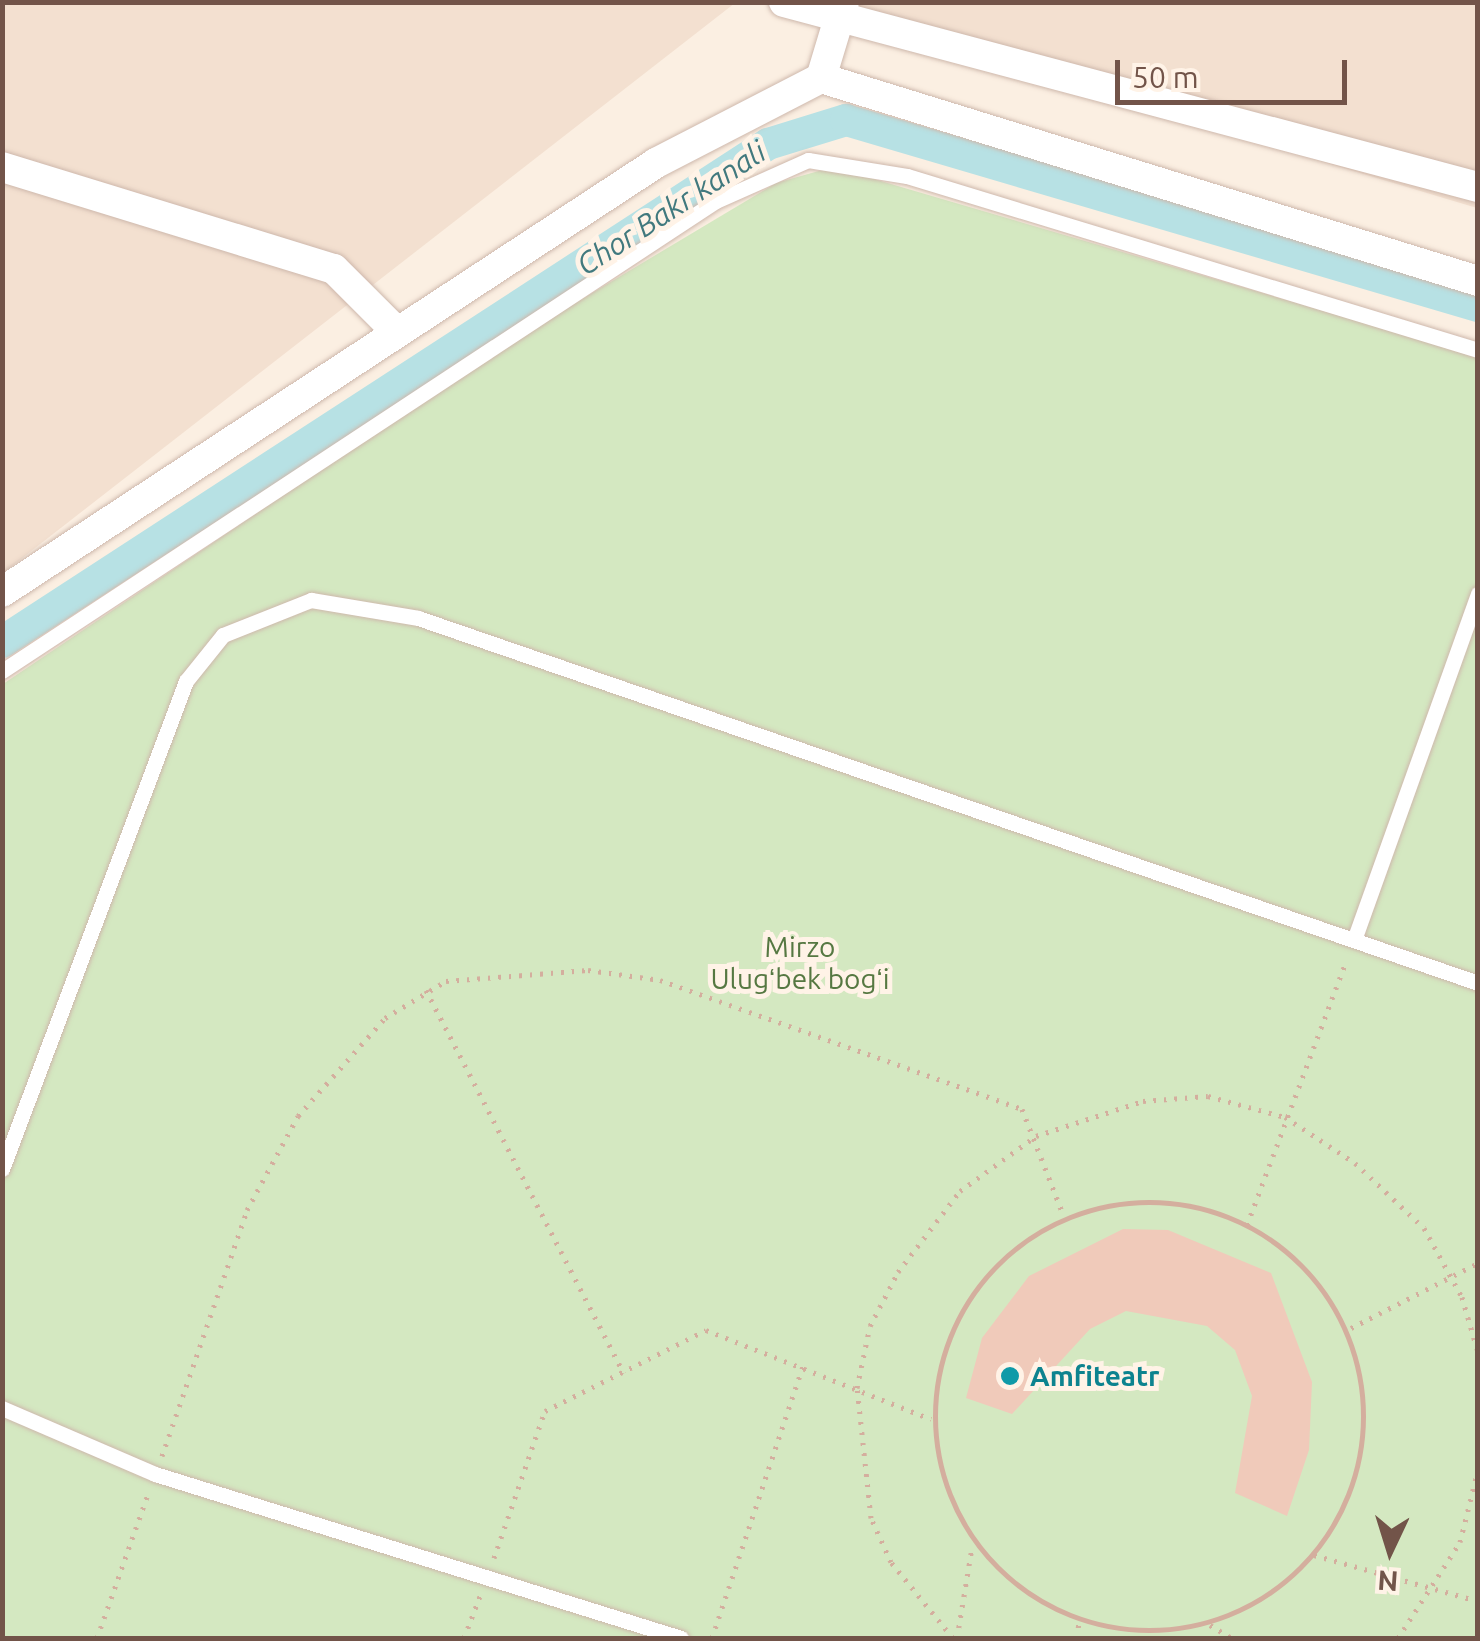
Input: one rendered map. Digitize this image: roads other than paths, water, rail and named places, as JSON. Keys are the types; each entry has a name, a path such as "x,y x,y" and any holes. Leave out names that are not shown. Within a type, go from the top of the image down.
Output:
{"street":[{"path":"784,2 842,10 1478,187"},
{"path":"821,78 842,10"},
{"path":"2,592 656,163 821,78 1478,281"},
{"path":"2,167 334,268 397,332"}],"lane":[{"path":"2,671 716,202 808,160 907,176 1478,350"},
{"path":"1354,940 1478,593"},
{"path":"2,1169 186,682 223,635 311,600 418,618 1478,984"},
{"path":"2,1408 155,1474 490,1572 681,1638"}],"waterway":[{"name":"Chor Bakr kanali","path":"2,642 768,144 846,120 1478,306"}],"place":[{"name":"Amfiteatr","path":"1010,1376"}],"park label":[{"name":"Mirzo Ulugʻbek bogʻi","path":"800,963"}]}
